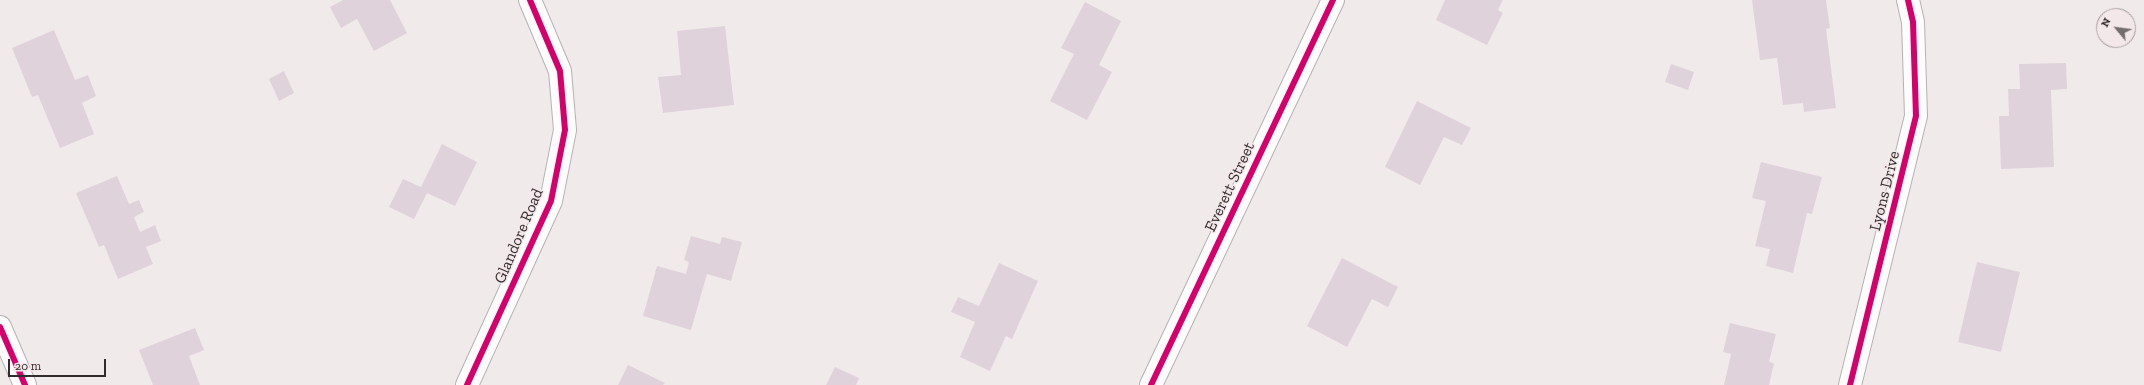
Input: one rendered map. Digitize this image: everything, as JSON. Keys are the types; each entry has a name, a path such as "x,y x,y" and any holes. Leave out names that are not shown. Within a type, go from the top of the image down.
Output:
{"street":[{"name":"Glandore Road","path":"467,385 551,201 565,130 560,71 530,0"},
{"name":"Everett Street","path":"1151,385 1333,0"},
{"name":"Lyons Drive","path":"1850,385 1916,116 1913,22 1908,0"},
{"path":"0,327 25,385"}],"building":[{"path":"343,0 390,0 407,33 374,51 357,19 341,28 330,7"},
{"path":"1445,0 1503,0 1498,10 1503,13 1487,45 1436,20"},
{"path":"1752,0 1826,0 1830,28 1826,29 1836,108 1804,112 1803,103 1783,105 1777,58 1760,60"},
{"path":"1085,2 1121,21 1099,65 1112,72 1087,120 1050,101 1074,54 1061,48"},
{"path":"725,26 734,105 663,113 658,77 681,75 677,31"},
{"path":"54,30 75,80 88,75 96,96 82,103 94,134 60,148 38,95 32,97 12,48"},
{"path":"2066,63 2067,89 2051,90 2054,167 2001,169 1999,116 2009,116 2008,89 2020,89 2019,64"},
{"path":"1671,64 1694,72 1688,90 1665,82"},
{"path":"284,71 294,93 279,101 269,79"},
{"path":"1417,101 1471,128 1462,145 1444,137 1420,185 1385,167"},
{"path":"442,144 477,162 455,206 427,193 414,219 389,207 403,179 421,187"},
{"path":"1761,162 1822,177 1812,214 1807,213 1793,273 1766,266 1770,249 1755,246 1766,201 1752,198"},
{"path":"117,176 129,204 139,200 144,212 134,217 140,232 155,225 161,241 146,247 153,264 118,279 104,245 99,247 76,193"},
{"path":"691,236 720,244 722,237 742,242 731,281 707,274 691,330 643,316 657,266 686,274 689,262 684,260"},
{"path":"1342,258 1398,287 1388,307 1372,299 1347,347 1307,326"},
{"path":"1977,262 2020,272 2001,352 1958,342"},
{"path":"999,263 1038,281 1012,339 1006,336 990,371 960,357 975,322 951,312 958,297 979,306"},
{"path":"1730,323 1776,334 1769,362 1774,363 1769,385 1724,385 1731,354 1723,352"},
{"path":"195,328 204,350 189,356 200,385 153,385 139,350"},
{"path":"628,365 665,383 663,385 618,385"},
{"path":"835,367 859,378 856,385 826,385"}],"cycle path":[{"path":"467,385 551,201 565,130 560,71 530,0"},
{"path":"1151,385 1333,0"},
{"path":"1850,385 1916,116 1913,22 1908,0"},
{"path":"0,327 25,385"}]}
